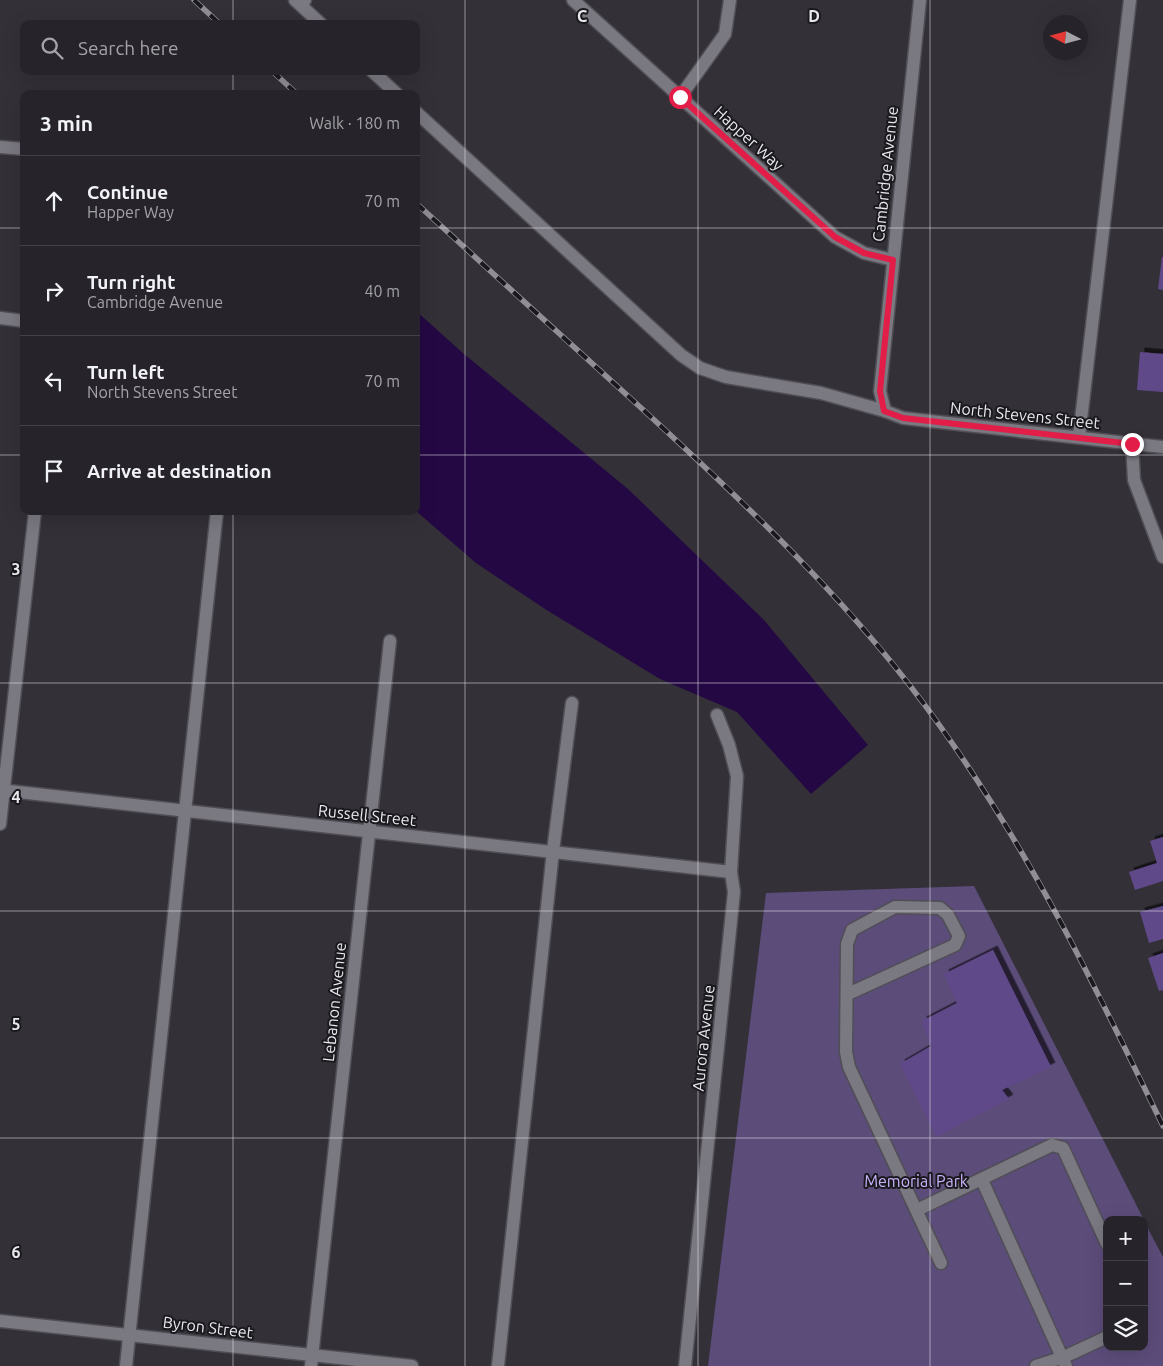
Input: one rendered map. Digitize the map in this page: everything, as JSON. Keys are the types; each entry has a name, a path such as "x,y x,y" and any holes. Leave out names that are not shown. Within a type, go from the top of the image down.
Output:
{"street":[{"name":"Happer Way","path":"573,0 835,237 864,253 893,260"},
{"path":"680,97 725,34 730,0"},
{"name":"Cambridge Avenue","path":"884,411 880,391 920,0"},
{"path":"1079,437 1130,0"},
{"path":"300,2 316,20"},
{"path":"376,75 393,90"},
{"name":"North Stevens Street","path":"420,116 681,355 700,368 726,377 821,393 903,418 1163,447"},
{"path":"0,147 20,149"},
{"path":"0,318 20,320"},
{"path":"1132,444 1134,480 1163,557"},
{"path":"0,824 2,790 35,515"},
{"path":"126,1366 217,515"},
{"name":"Lebanon Avenue","path":"311,1361 390,641"},
{"path":"498,1366 553,851 572,703"},
{"name":"Aurora Avenue","path":"685,1366 734,892 731,872 737,776 729,745 717,716"},
{"name":"Russell Street","path":"2,790 731,872"},
{"path":"848,994 955,945 959,936 948,915 940,908 895,907 852,930 847,944 846,1052 849,1068 941,1263"},
{"path":"917,1210 1052,1145 1063,1148 1103,1235"},
{"path":"982,1180 1065,1361"},
{"name":"Byron Street","path":"0,1321 129,1334 311,1361 412,1366"},
{"path":"1036,1366 1065,1361 1103,1339"}],"green space":[{"name":"Memorial Park","path":"974,886 1142,1216 1103,1216 1103,1351 1148,1351 1148,1229 1163,1257 1163,1366 708,1366 766,893"}],"shaded area":[{"path":"420,315 464,354 628,489 764,620 868,745 811,794 737,712 660,679 545,609 476,563 420,514"}],"building":[{"path":"1163,257 1163,290 1158,289"},
{"path":"1140,352 1163,354 1163,392 1137,390"},
{"path":"1163,837 1163,881 1135,890 1129,872 1157,863 1150,841"},
{"path":"1163,906 1163,939 1149,943 1140,912"},
{"path":"993,950 1051,1067 1002,1090 1009,1099 936,1137 900,1064 931,1046 922,1021 957,1003 944,974"},
{"path":"1163,953 1163,990 1159,991 1148,958"}],"railway":[{"path":"194,0 216,20"},
{"path":"276,75 293,90"},
{"path":"420,207 679,443 759,519 836,598 907,682 973,773 1032,871 1087,972 1163,1126"}],"route":[{"path":"680,97 835,237 864,253 893,260 880,391 884,411 903,418 1132,444"}]}
